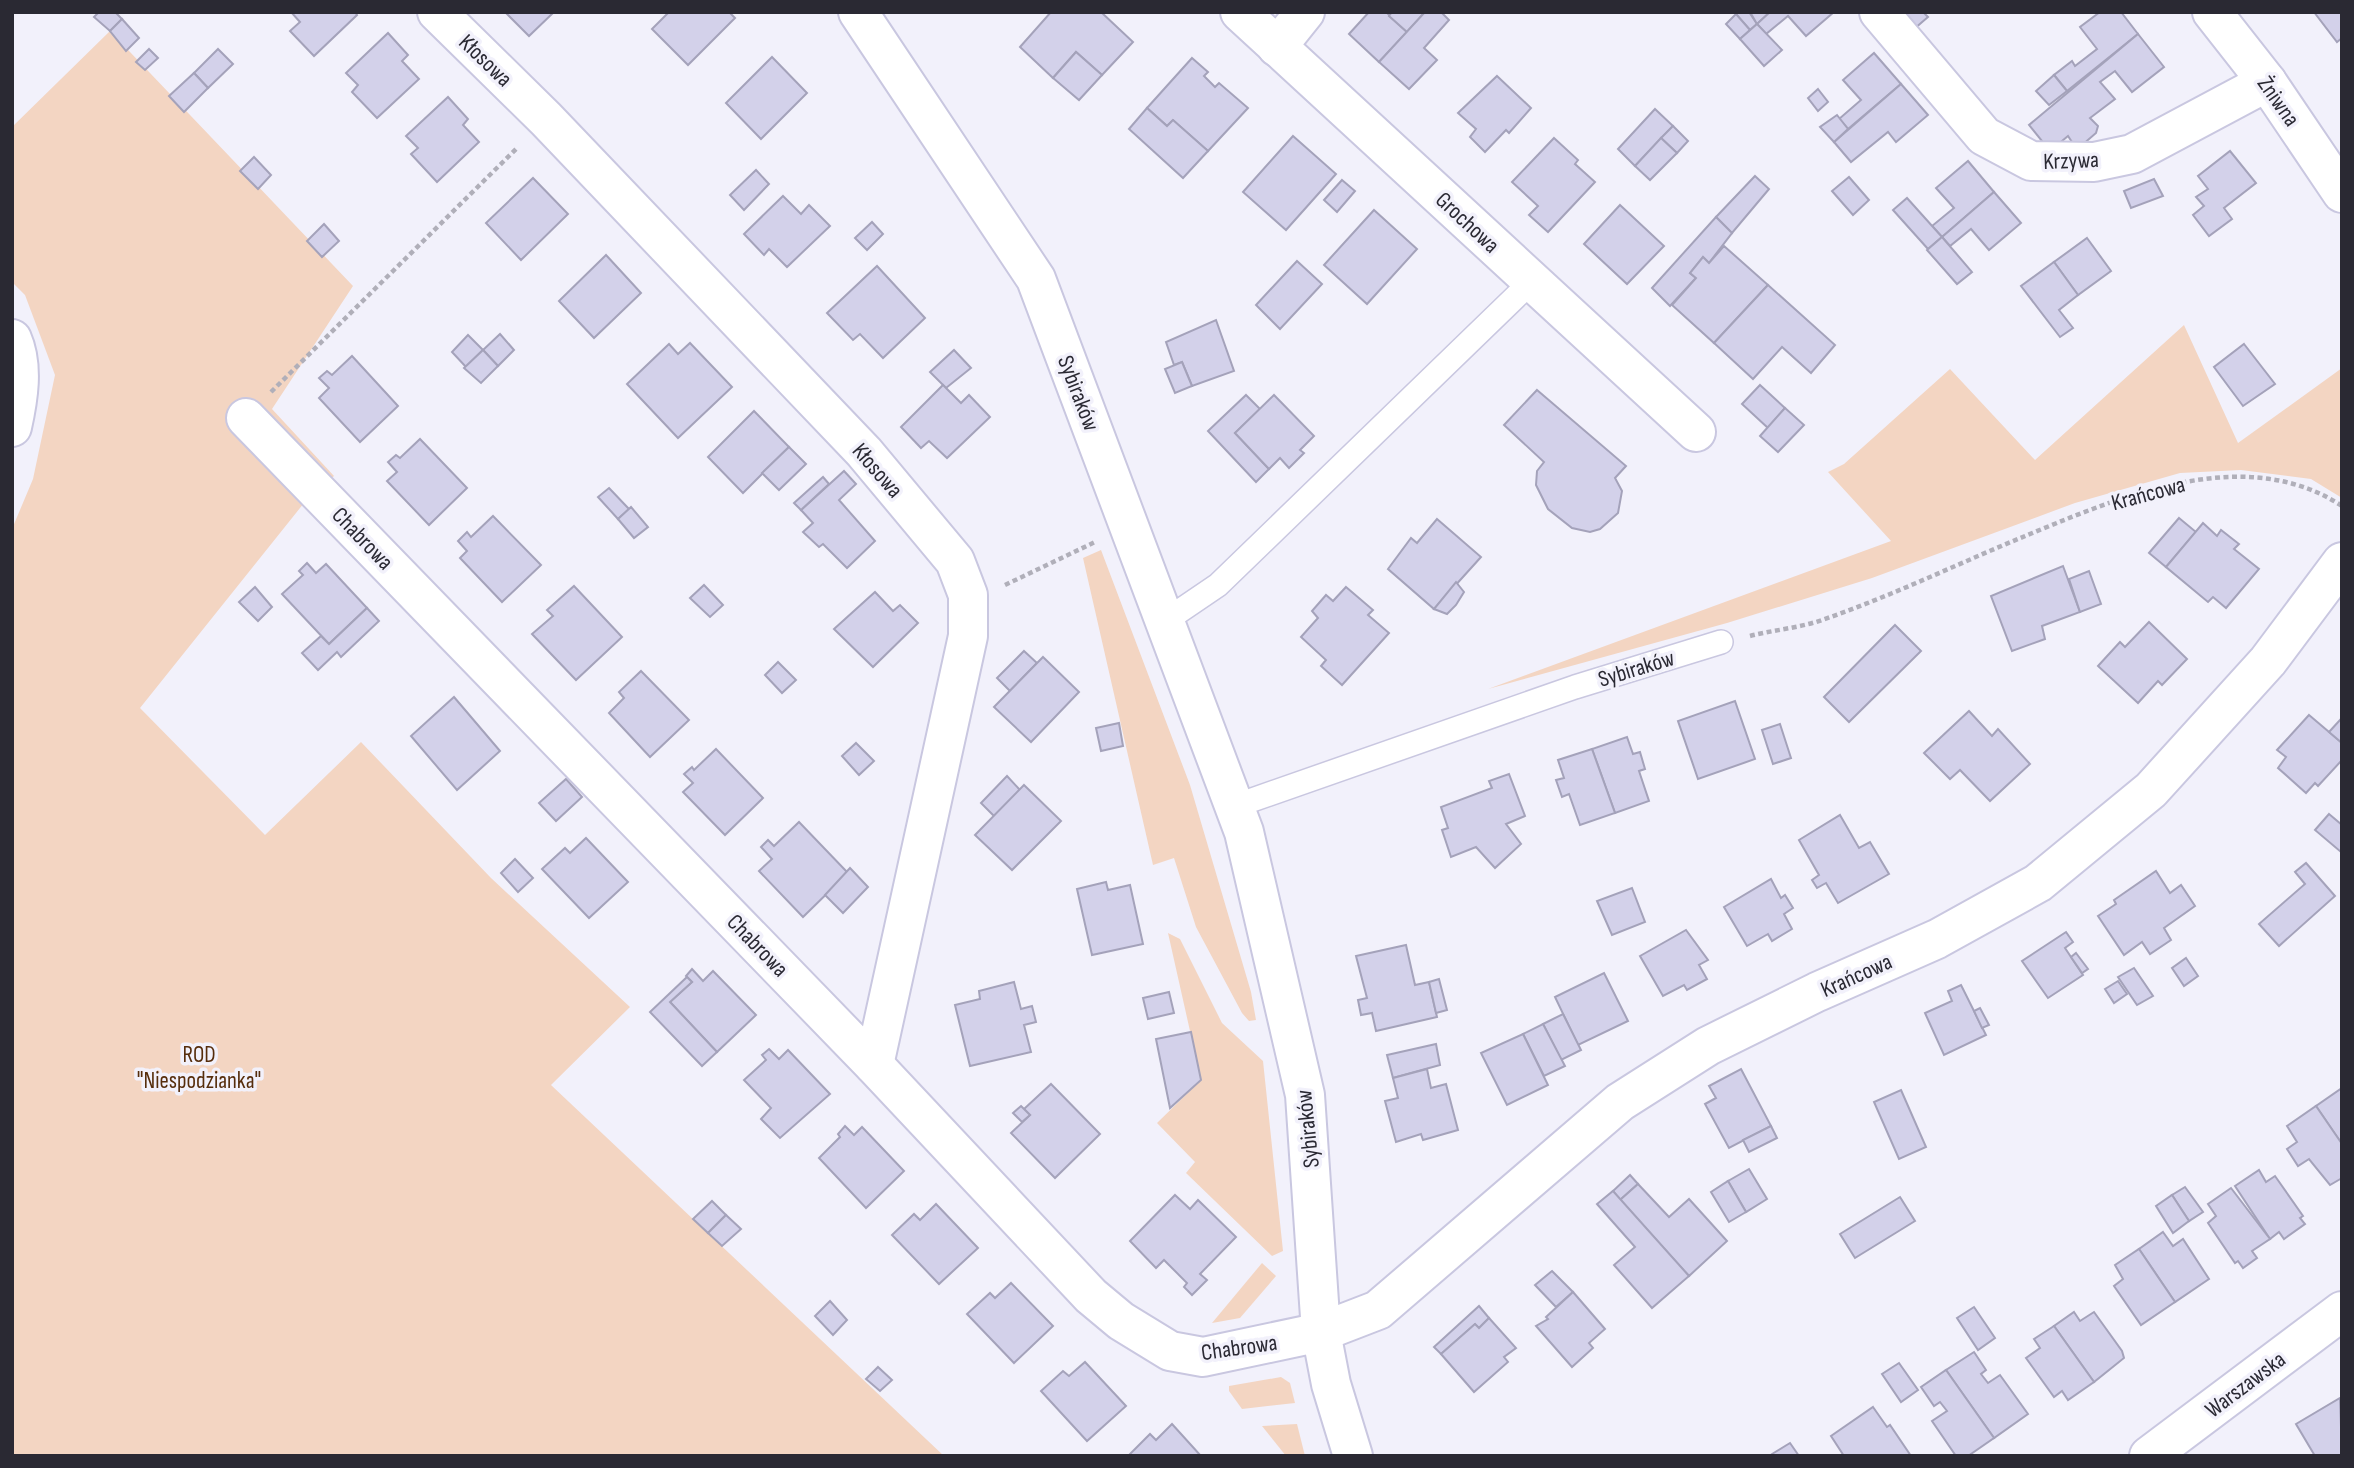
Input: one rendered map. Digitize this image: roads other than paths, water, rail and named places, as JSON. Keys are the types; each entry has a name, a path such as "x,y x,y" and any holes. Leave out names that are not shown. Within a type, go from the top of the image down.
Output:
{"street":[{"name":"Kłosowa","path":"437,12 546,119 864,452 954,561 968,594 968,636 874,1065"},
{"name":"Sybiraków","path":"858,12 1036,279 1244,832 1305,1095 1321,1332 1331,1384 1353,1456"},
{"name":"Grochowa","path":"1240,12 1696,432"},
{"path":"1277,47 1305,12"},
{"name":"Krzywa","path":"1879,12 1984,136 2031,161 2094,162 2132,154 2267,82"},
{"name":"Żniwna","path":"2212,12 2267,82 2342,193"},
{"path":"12,339 17,350 19,396 12,428"},
{"name":"Chabrowa","path":"246,418 874,1065 1091,1296 1121,1321 1170,1351 1203,1357 1321,1332"},
{"name":"Krańcowa","path":"1321,1332 1378,1310 1620,1102 1708,1046 1816,992 1937,939 2038,883 2151,790 2268,661 2342,562"},
{"name":"Warszawska","path":"2149,1456 2342,1311"}],"lane":[{"path":"1165,621 1218,585 1532,281"},
{"name":"Sybiraków","path":"1235,806 1575,687 1721,642"}],"park label":[{"name":"ROD \"Niespodzianka\"","path":"199,1067"}]}
